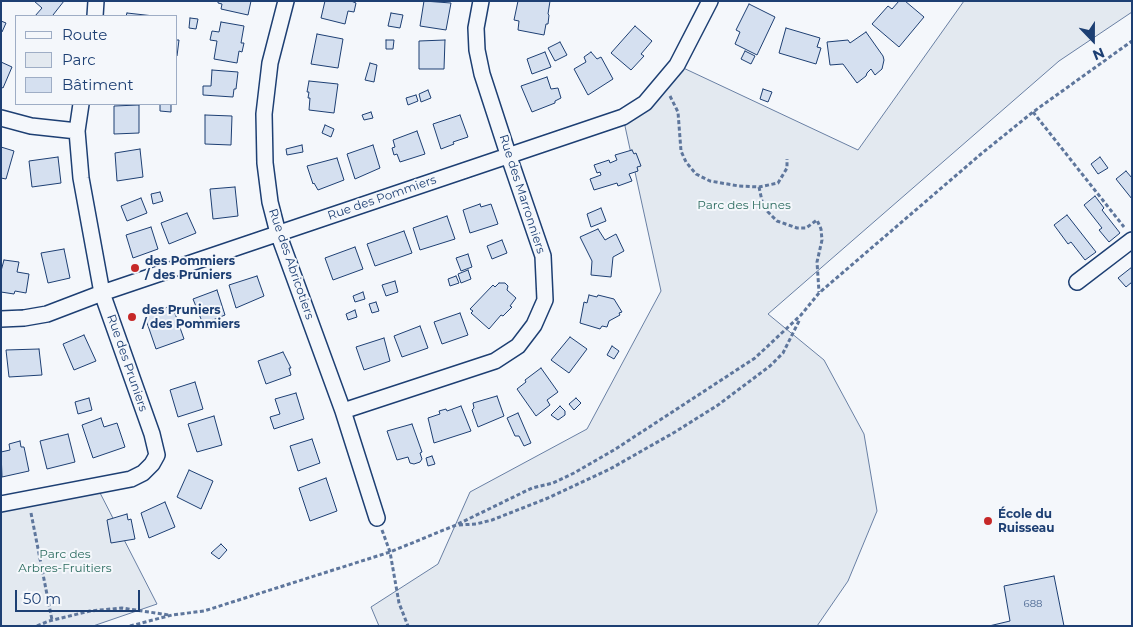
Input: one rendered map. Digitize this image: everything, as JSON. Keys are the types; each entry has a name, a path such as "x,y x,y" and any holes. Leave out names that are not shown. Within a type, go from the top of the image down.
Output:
{"street":[{"path":"95,15 96,1"},
{"name":"Rue des Abricotiers","path":"286,1 270,63 264,114 265,163 270,202 278,233 343,411 377,518"},
{"name":"Rue des Marronniers","path":"343,411 495,361 518,346 534,325 545,300 543,256 482,74 477,50 476,28 481,1"},
{"name":"Rue des Pommiers","path":"1,319 47,314 102,293 508,154 623,117 645,102 677,65 710,1"},
{"name":"Rue des Pruniers","path":"1,504 131,480 147,469 157,455 152,434 102,293 81,178 77,131 81,105"},
{"path":"1,118 31,126 77,131"},
{"path":"1077,282 1129,235"}],"path":[{"path":"130,626 172,615 204,611 390,552 456,525 532,488 554,483 614,450 756,358 801,315 819,293 1033,112 1132,41"},
{"path":"663,82 678,112 681,151 686,162 696,174 710,181 759,187 778,183 787,168 787,159"},
{"path":"1033,112 1129,235"},
{"path":"759,187 762,201 768,212 777,221 797,228 806,228 817,220 821,229 822,240 817,262 819,293"},
{"path":"456,525 476,524 492,520 523,508 610,469 675,432 718,405 770,366 783,353 801,315"},
{"path":"28,499 52,620"},
{"path":"377,518 390,552 399,603 408,626"},
{"path":"37,626 52,620 90,611 122,608 172,615"}],"green space":[{"name":"Parc des Hunes","path":"964,1 1132,1 1132,12 1059,61 768,314 824,360 864,434 877,511 848,581 817,626 379,626 371,607 438,564 470,492 587,429 661,291 623,117 677,65 858,150"},
{"name":"Parc des Arbres-Fruitiers","path":"97,487 157,604 93,626 1,626 1,504"}],"building":[{"path":"34,1 64,1 53,15 36,15 42,8"},
{"path":"218,1 251,1 248,15 221,9 222,4 218,3"},
{"path":"325,1 351,1 356,3 354,12 348,11 345,24 321,18"},
{"path":"424,1 451,3 446,30 420,26"},
{"path":"518,1 550,1 548,24 546,24 544,35 518,30 519,21 514,20"},
{"path":"899,1 905,1 924,17 899,47 872,24 888,6 892,9"},
{"path":"749,4 775,17 757,55 735,44 740,32 736,30"},
{"path":"127,13 145,15 126,15"},
{"path":"391,13 403,15 400,28 388,26"},
{"path":"190,18 198,19 196,29 189,28"},
{"path":"1,21 6,23 2,32 1,31"},
{"path":"221,22 244,26 241,43 244,43 242,52 239,51 237,63 214,59 217,41 210,40 212,31 219,32"},
{"path":"635,26 652,41 641,54 644,56 631,70 611,53"},
{"path":"786,28 820,38 817,47 821,48 816,64 779,53"},
{"path":"866,32 884,60 882,69 875,75 871,69 857,83 843,64 830,65 827,42 848,40 850,43"},
{"path":"317,34 343,39 338,68 311,64"},
{"path":"386,40 394,40 393,49 386,49"},
{"path":"445,40 444,69 419,69 419,41"},
{"path":"560,42 567,55 555,61 548,48"},
{"path":"745,51 755,56 751,64 741,59"},
{"path":"545,52 551,67 532,74 527,59"},
{"path":"591,52 597,59 601,57 613,79 588,95 574,69 586,62 584,57"},
{"path":"1,62 12,67 3,88 1,87"},
{"path":"370,63 377,65 374,82 365,80"},
{"path":"212,70 238,72 233,97 203,95 203,86 211,86"},
{"path":"547,77 551,89 558,88 561,98 555,101 555,103 532,112 521,86"},
{"path":"309,81 338,84 334,113 309,110 310,98 308,98 309,92 307,92"},
{"path":"763,89 772,92 768,102 760,99"},
{"path":"428,90 431,98 421,102 419,94"},
{"path":"416,95 418,101 408,105 406,98"},
{"path":"139,105 139,133 114,134 114,106"},
{"path":"160,105 171,105 171,112 160,111"},
{"path":"371,112 373,118 364,120 362,115"},
{"path":"205,115 232,116 231,145 205,144"},
{"path":"460,115 468,137 453,142 454,144 441,149 433,124"},
{"path":"325,125 334,129 331,137 322,133"},
{"path":"417,131 425,154 400,162 397,154 394,155 392,148 395,147 393,140"},
{"path":"302,145 303,152 287,155 286,149"},
{"path":"373,145 380,168 355,179 347,154"},
{"path":"1,147 14,151 6,179 1,178"},
{"path":"140,149 143,177 117,181 115,153"},
{"path":"632,150 634,154 636,153 641,166 637,167 638,171 629,174 632,181 618,186 617,183 594,190 590,179 601,175 600,172 597,173 594,165 609,160 610,163 617,160 615,155"},
{"path":"58,157 61,183 32,187 29,161"},
{"path":"1100,157 1108,168 1098,174 1091,164"},
{"path":"337,158 344,180 318,190 313,184 307,166"},
{"path":"1126,171 1132,178 1132,199 1116,179"},
{"path":"235,187 238,216 213,219 210,189"},
{"path":"160,192 163,201 153,204 151,194"},
{"path":"1095,196 1104,208 1102,210 1120,233 1109,242 1099,230 1102,228 1084,205"},
{"path":"141,198 147,213 127,221 121,206"},
{"path":"480,204 481,207 491,204 498,224 470,233 463,210"},
{"path":"601,208 606,221 591,227 587,214"},
{"path":"187,213 196,233 169,244 161,223"},
{"path":"1067,215 1096,252 1085,260 1071,242 1068,244 1054,225"},
{"path":"447,216 455,239 420,250 413,228"},
{"path":"151,227 158,249 133,258 126,235"},
{"path":"598,229 605,240 616,234 624,251 613,257 611,277 591,275 592,261 580,237"},
{"path":"404,231 412,253 375,266 367,244"},
{"path":"502,240 507,253 492,259 487,246"},
{"path":"355,247 363,269 333,280 325,258"},
{"path":"64,249 70,278 48,283 41,253"},
{"path":"468,254 472,267 461,271 456,258"},
{"path":"4,260 19,262 17,272 29,274 26,293 15,291 14,294 1,292 1,271"},
{"path":"1132,267 1132,282 1126,287 1118,278"},
{"path":"468,270 471,279 461,283 458,274"},
{"path":"257,276 264,296 236,308 229,285"},
{"path":"456,276 459,283 450,286 448,279"},
{"path":"395,281 398,292 386,296 382,285"},
{"path":"499,283 505,283 508,286 507,290 516,298 510,306 512,307 503,316 501,315 489,329 471,313 473,311 470,309 493,285 495,287"},
{"path":"217,290 225,315 203,324 193,299"},
{"path":"363,292 365,299 355,302 353,296"},
{"path":"589,295 614,299 622,312 609,321 607,327 602,326 600,329 580,323 584,302 587,303"},
{"path":"376,302 379,311 372,313 369,304"},
{"path":"172,305 184,339 156,349 145,317"},
{"path":"355,310 357,317 348,320 346,314"},
{"path":"460,313 468,335 442,344 434,322"},
{"path":"420,326 428,348 402,357 394,336"},
{"path":"84,335 96,361 74,370 63,344"},
{"path":"570,337 587,349 569,373 551,360"},
{"path":"384,338 390,361 364,370 356,347"},
{"path":"612,346 619,351 614,359 607,355"},
{"path":"39,349 42,375 9,377 6,350"},
{"path":"283,352 291,368 289,368 291,375 266,384 258,361"},
{"path":"541,368 558,392 547,400 550,405 536,416 517,389 526,382 525,380"},
{"path":"195,382 203,409 178,417 170,390"},
{"path":"296,393 304,419 274,429 270,417 280,414 275,399"},
{"path":"497,396 504,416 478,427 472,410 474,408 473,403"},
{"path":"89,398 92,410 78,414 75,402"},
{"path":"576,398 581,403 574,410 569,404"},
{"path":"461,406 471,431 434,443 428,418 440,414 439,411 446,409 447,411"},
{"path":"560,406 565,411 565,415 558,420 551,415"},
{"path":"518,413 531,443 524,446 519,436 515,436 507,418"},
{"path":"214,416 222,445 197,452 188,424"},
{"path":"101,418 104,427 117,423 125,447 93,458 82,425"},
{"path":"412,424 422,452 420,453 422,459 420,462 414,464 410,463 408,457 397,460 387,431"},
{"path":"68,434 75,462 47,469 40,441"},
{"path":"312,439 320,463 298,471 290,446"},
{"path":"20,441 21,447 24,447 29,471 2,477 1,452 10,450 9,444"},
{"path":"432,456 435,464 428,466 426,458"},
{"path":"189,470 213,481 201,509 177,497"},
{"path":"326,478 337,511 310,521 299,488"},
{"path":"165,502 175,527 149,538 141,513"},
{"path":"127,514 128,520 131,519 135,539 111,543 107,520"},
{"path":"221,544 227,550 219,559 211,553"},
{"path":"1054,576 1064,626 989,626 1010,621 1004,586"}],"place":[{"name":"des Pommiers / des Pruniers","path":"135,268"},
{"name":"des Pruniers / des Pommiers","path":"132,317"},
{"name":"École du Ruisseau","path":"988,521"}]}
